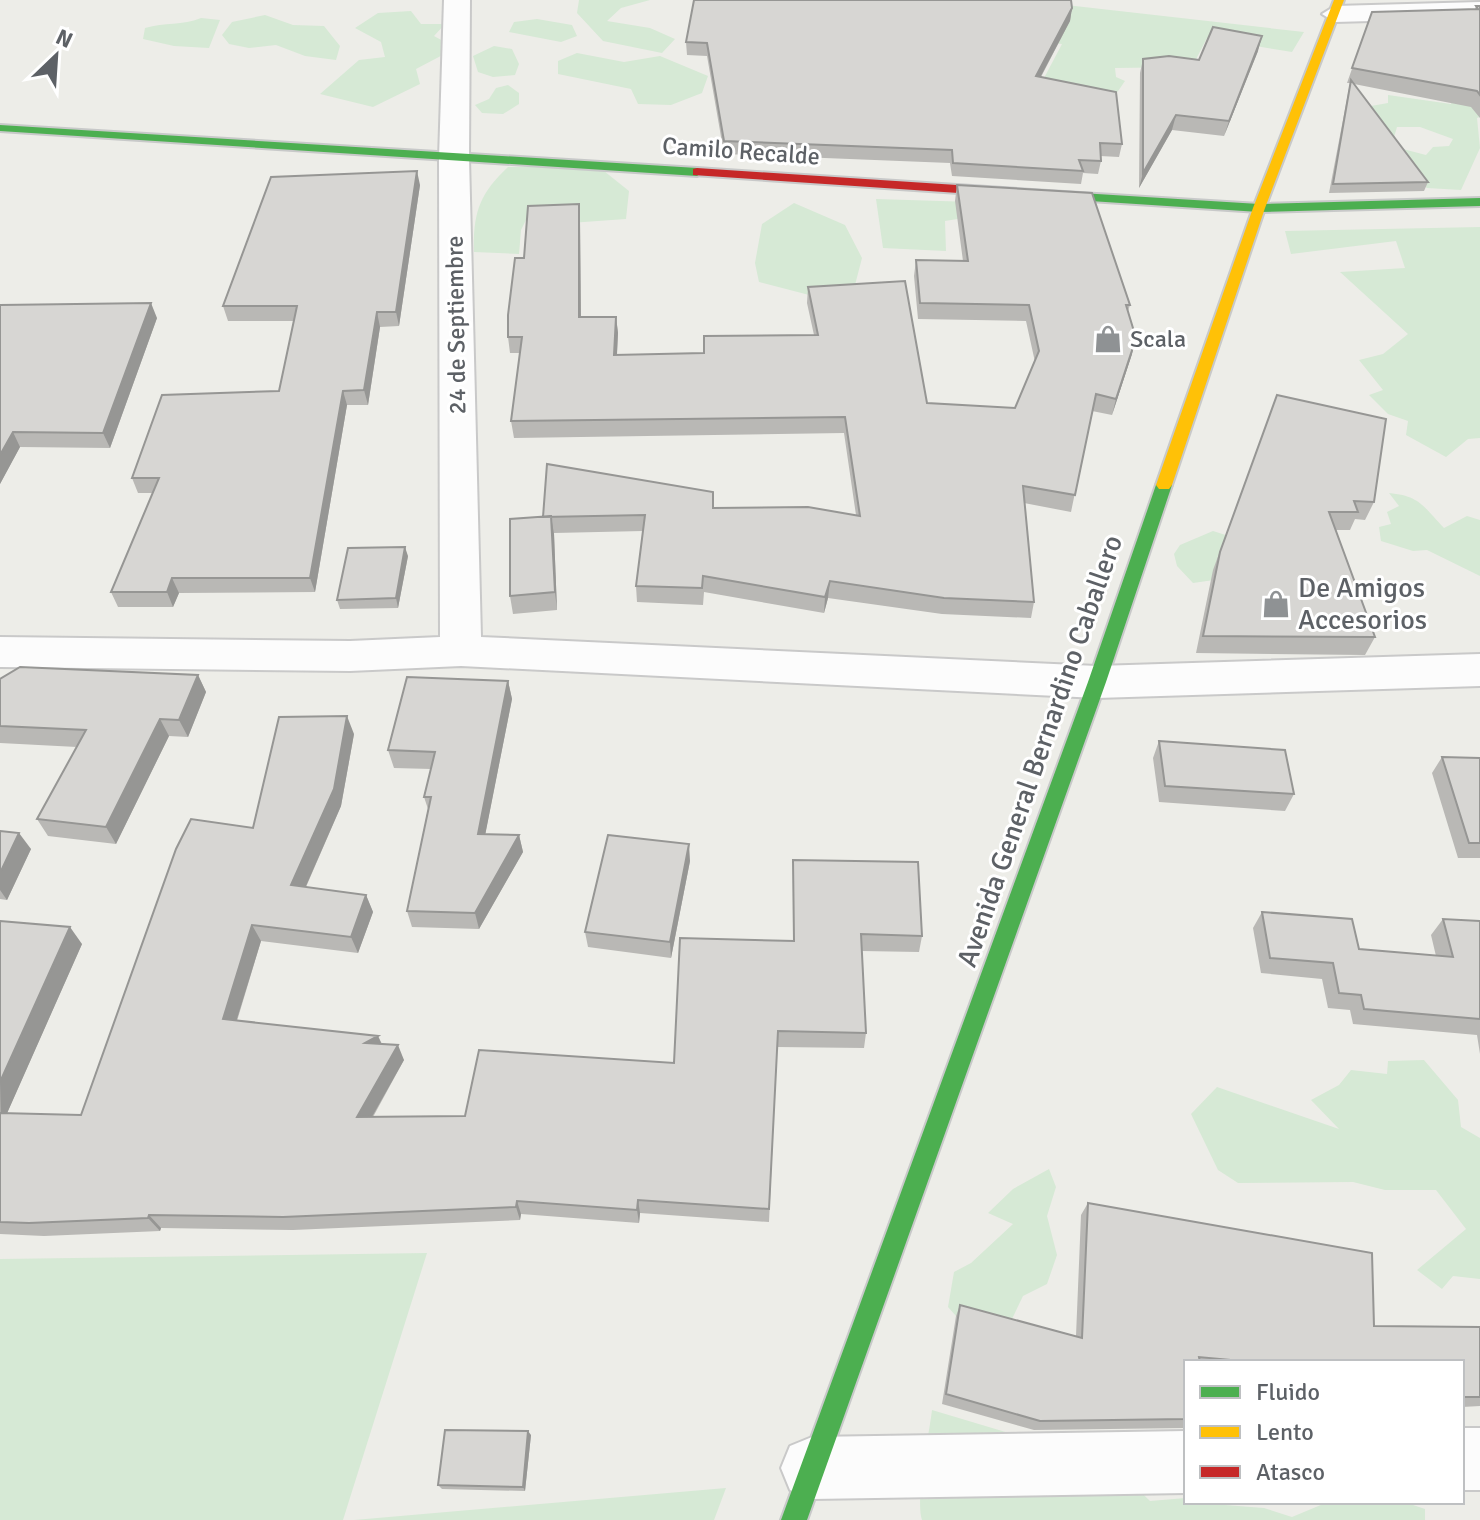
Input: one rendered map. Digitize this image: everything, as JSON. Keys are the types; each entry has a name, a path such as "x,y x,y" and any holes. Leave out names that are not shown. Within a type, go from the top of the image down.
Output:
{"main road":[{"name":"Avenida General Bernardino Caballero","path":"803,1494 1097,682 1259,208 1337,7"},
{"name":"Camilo Recalde","path":"0,128 1259,208 1480,202"}],"street":[{"name":"24 de Septiembre","path":"457,0 454,158 461,651"},
{"path":"1337,7 1480,10"},
{"path":"0,652 350,656 461,651 1097,682 1480,670"},
{"path":"803,1494 1184,1462"}],"green space":[{"path":"579,0 650,0 621,8 607,21 650,28 675,39 662,53 603,41 577,13"},
{"path":"1066,5 1304,32 1292,52 1207,38 1192,67 1115,68 1116,77 1125,81 1096,123 1025,114 1062,44 1017,40"},
{"path":"411,11 421,24 445,24 434,36 456,48 416,69 420,84 373,107 320,94 359,60 385,57 381,42 355,28 378,13"},
{"path":"265,15 293,25 324,26 340,46 336,60 305,56 276,45 249,48 229,44 222,35 232,22"},
{"path":"201,18 220,20 209,48 174,46 143,39 145,28"},
{"path":"537,19 572,25 577,36 561,42 509,32 514,22"},
{"path":"494,46 512,49 519,64 515,75 493,77 478,72 473,56"},
{"path":"577,53 624,62 660,56 708,76 702,93 671,105 638,104 631,89 558,74 558,61"},
{"path":"1447,70 1480,117 1477,118 1480,148 1461,190 1427,188 1372,141 1426,155 1433,147 1449,146 1453,139 1420,127 1397,127 1392,144 1371,106 1388,103 1388,95 1451,104 1454,85"},
{"path":"508,85 519,93 519,104 503,114 482,113 475,105 489,99 496,88"},
{"path":"508,167 599,167 629,191 626,219 570,223 530,212 521,230 519,254 474,252 480,205 490,186"},
{"path":"876,199 973,202 970,217 945,221 946,251 883,248"},
{"path":"794,203 845,225 862,258 855,285 813,296 759,282 755,263 762,224"},
{"path":"1480,227 1480,438 1468,439 1446,457 1406,435 1408,421 1388,414 1369,395 1383,390 1359,360 1383,354 1408,334 1340,272 1405,268 1396,241 1291,254 1285,231"},
{"path":"1389,493 1414,500 1444,528 1467,516 1480,520 1480,576 1427,550 1413,551 1381,541 1379,527 1391,524 1387,512 1399,506"},
{"path":"1213,531 1235,538 1221,579 1193,583 1177,566 1174,554 1180,545"},
{"path":"1424,1060 1458,1100 1461,1127 1480,1138 1480,1279 1453,1276 1442,1289 1417,1270 1466,1229 1436,1190 1385,1190 1353,1182 1238,1183 1218,1170 1191,1114 1217,1087 1339,1129 1311,1100 1339,1085 1351,1070 1387,1074 1388,1061"},
{"path":"1049,1169 1056,1187 1047,1216 1057,1255 1047,1284 1023,1296 1011,1321 956,1316 948,1307 954,1272 971,1263 1013,1224 988,1213 1013,1189"},
{"path":"427,1253 343,1520 0,1520 0,1259"},
{"path":"932,1410 1112,1464 1150,1501 1184,1498 1184,1504 1264,1508 1292,1517 1323,1504 1410,1504 1425,1509 1425,1520 922,1520 921,1483"},
{"path":"726,1488 714,1520 354,1520"}],"building":[{"path":"694,0 1071,0 1072,8 1036,76 1116,92 1122,144 1100,143 1101,161 1079,160 1083,171 953,163 952,150 724,141 707,43 686,42"},
{"path":"1476,6 1480,6 1480,95 1477,91 1352,68 1372,12 1478,9"},
{"path":"1213,27 1262,36 1229,121 1176,115 1143,173 1143,59 1169,56 1199,60"},
{"path":"1351,80 1428,182 1333,184"},
{"path":"417,171 396,312 377,312 364,390 343,391 310,578 172,578 167,592 111,592 159,478 132,478 162,395 279,391 297,306 223,306 271,177"},
{"path":"957,185 1092,193 1130,305 1126,305 1136,338 1116,399 1096,394 1075,495 1023,486 1034,602 944,598 830,581 825,597 703,576 702,588 636,586 645,515 543,517 547,464 713,492 713,508 808,507 860,516 845,417 511,421 522,337 508,337 508,315 515,258 524,258 528,206 579,204 579,317 616,317 614,355 704,353 704,336 818,335 808,287 905,281 927,403 1015,408 1039,351 1029,305 920,303 916,260 968,261"},
{"path":"151,303 103,433 13,432 0,455 0,305"},
{"path":"1277,395 1386,419 1374,502 1354,501 1358,512 1329,512 1375,637 1203,636 1220,552"},
{"path":"551,516 555,592 510,596 510,519"},
{"path":"405,547 396,598 337,600 348,548"},
{"path":"20,667 198,675 179,720 160,719 106,827 37,819 86,730 0,726 0,679"},
{"path":"407,677 508,681 478,834 519,835 475,913 407,911 431,797 424,797 435,752 388,750"},
{"path":"347,716 334,789 291,885 366,895 351,937 252,925 223,1019 378,1036 365,1043 398,1045 357,1117 465,1116 479,1050 674,1063 680,938 794,941 793,860 918,862 922,936 861,934 866,1033 778,1031 769,1209 638,1200 637,1210 517,1201 516,1207 283,1217 149,1215 148,1218 0,1222 0,1113 81,1115 176,849 191,819 253,828 279,717"},
{"path":"1159,741 1285,750 1294,794 1165,786"},
{"path":"1442,757 1480,758 1480,843 1469,843"},
{"path":"0,831 19,833 0,873"},
{"path":"608,835 689,844 670,942 585,932"},
{"path":"1262,912 1352,919 1359,949 1453,957 1443,919 1480,921 1480,1019 1364,1009 1361,995 1339,993 1333,963 1270,958"},
{"path":"0,921 70,927 0,1082"},
{"path":"1088,1203 1372,1253 1374,1326 1480,1327 1480,1397 1464,1397 1464,1360 1231,1360 1199,1357 1200,1360 1184,1360 1184,1419 1040,1421 946,1394 960,1305 1082,1338"},
{"path":"445,1430 528,1431 523,1487 438,1485"}],"traffic: fast":[{"path":"0,128 697,172"},
{"path":"1048,195 1259,208 1480,202"},
{"path":"794,1520 1097,682 1164,485"}],"traffic: slow":[{"path":"1164,485 1259,208 1339,0"}],"traffic: jam":[{"path":"697,172 1048,195"}],"place":[{"name":"Scala","path":"1108,339"},
{"name":"De Amigos Accesorios","path":"1276,604"}]}
